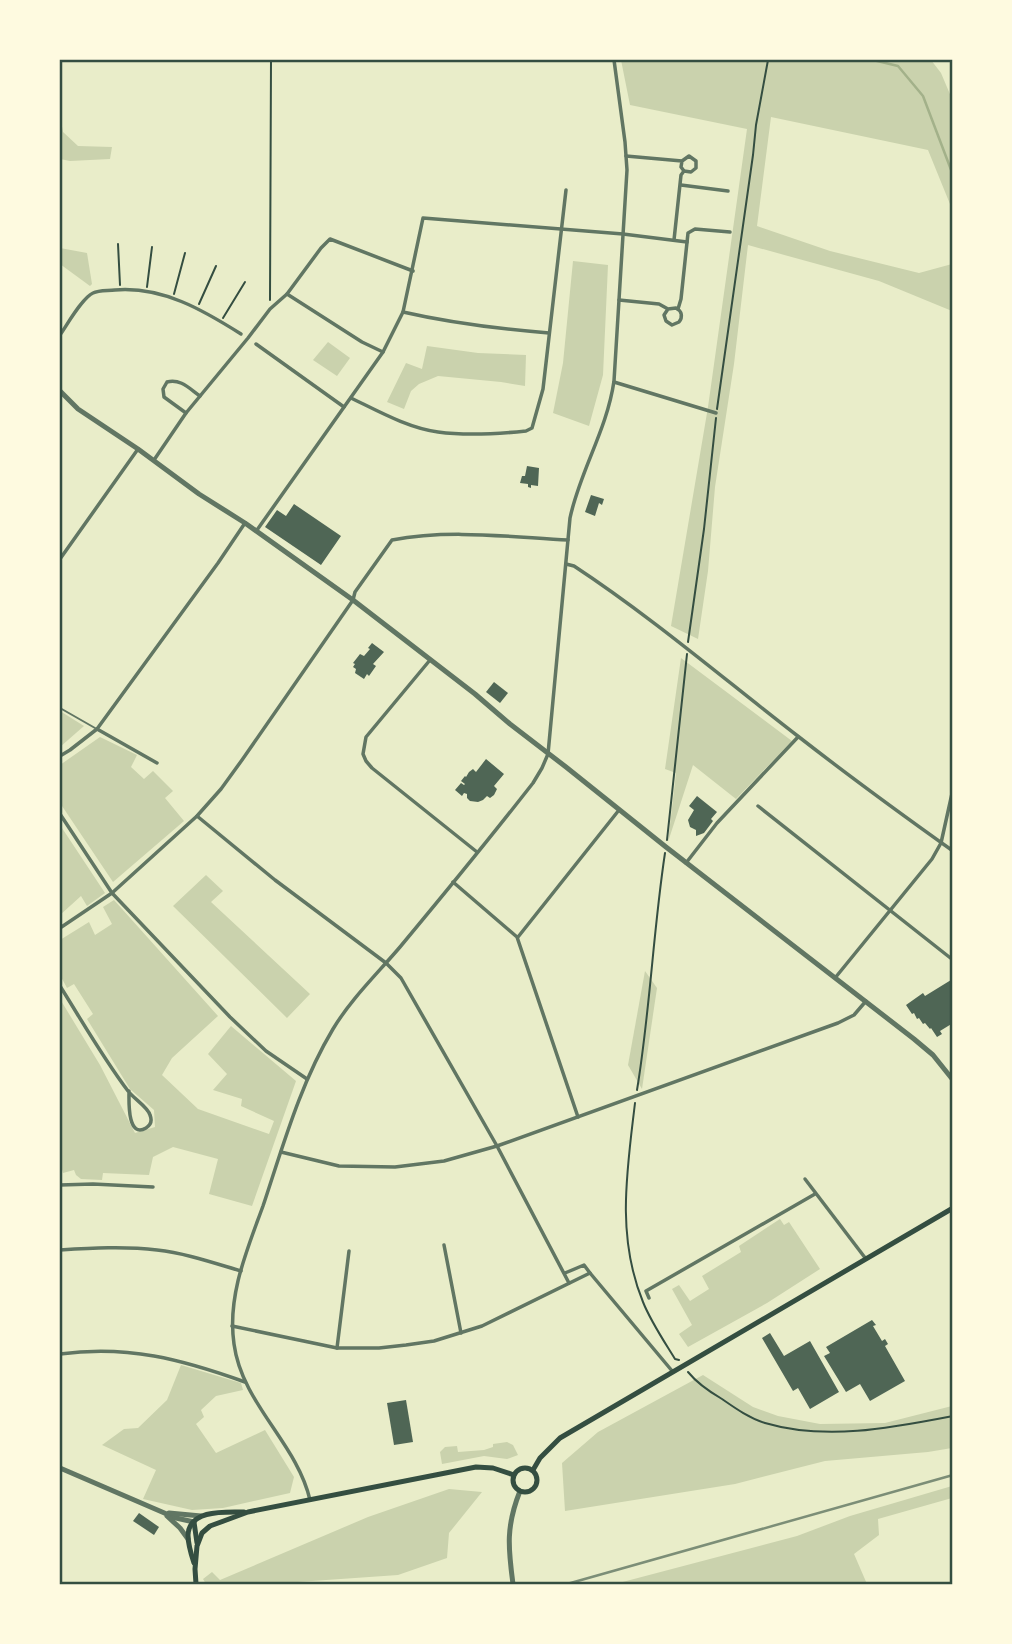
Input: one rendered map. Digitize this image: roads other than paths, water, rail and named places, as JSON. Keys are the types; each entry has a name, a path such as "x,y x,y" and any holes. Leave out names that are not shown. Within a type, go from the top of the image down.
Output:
{"main road":[{"path":"533,1470 540,1458 560,1438 953,1208"},
{"path":"197,1546 206,1528 248,1512 476,1467 493,1468 514,1475"},
{"path":"514,1475 523,1468 533,1470"},
{"path":"514,1475 514,1482 520,1491 528,1492 535,1488 538,1480 533,1470"},
{"path":"195,1569 188,1539 189,1529 194,1522 201,1516 248,1512"},
{"path":"194,1522 216,1523"},
{"path":"194,1522 197,1531 196,1584"}],"street":[{"path":"310,1500 302,1475 245,1382 236,1355 232,1326 234,1298 307,1079 342,1015 533,783 548,754 572,511 608,413 614,381 626,156 614,60"},
{"path":"626,156 682,161"},
{"path":"689,156 696,161 696,168 691,172 684,171 681,167 682,161 689,156"},
{"path":"674,240 681,175 684,171"},
{"path":"680,185 728,191"},
{"path":"351,398 409,424 436,432 483,435 526,431 532,428 543,390 566,190"},
{"path":"256,531 394,334 403,312 423,218 623,234 687,242"},
{"path":"678,309 688,233 695,229 730,232"},
{"path":"154,460 186,413 330,239 413,271"},
{"path":"60,335 87,298 94,293 120,290 173,298 197,308 241,334"},
{"path":"287,294 362,342 383,352"},
{"path":"619,300 659,304 668,309"},
{"path":"673,307 681,312 679,322 669,324 664,318 668,309 673,307"},
{"path":"403,312 450,322 549,333"},
{"path":"256,344 344,407"},
{"path":"614,381 716,413"},
{"path":"186,413 164,397 163,389 167,382 180,382 200,396"},
{"path":"60,391 78,409 353,600 475,694 686,863 926,1049 953,1080"},
{"path":"60,559 138,449"},
{"path":"60,756 97,729 245,523"},
{"path":"60,928 112,893 197,816 235,769 392,540 460,535 568,540"},
{"path":"566,564 578,569 687,650 798,737 953,852"},
{"path":"430,660 366,737 363,754 372,768 477,852"},
{"path":"97,729 157,763"},
{"path":"686,863 717,823 798,737"},
{"path":"835,978 932,859 941,843 953,789"},
{"path":"758,806 953,960"},
{"path":"517,937 619,810"},
{"path":"60,814 112,893 230,1017 266,1051 307,1079"},
{"path":"197,816 275,880 386,963 401,978 497,1146 569,1283"},
{"path":"453,882 517,937 578,1117"},
{"path":"60,986 129,1091 148,1110 152,1117 146,1128 140,1130 131,1122 129,1091"},
{"path":"281,1152 339,1166 395,1167 444,1161 497,1146 838,1023 854,1015 866,1001"},
{"path":"805,1179 866,1259"},
{"path":"60,1184 153,1187"},
{"path":"649,1298 646,1291 815,1194"},
{"path":"444,1245 461,1333"},
{"path":"60,1250 158,1250 241,1271"},
{"path":"337,1348 349,1251"},
{"path":"564,1274 584,1265 673,1372"},
{"path":"232,1326 337,1348 379,1348 434,1341 494,1320 590,1273"},
{"path":"60,1354 83,1351 135,1352 184,1362 245,1382"},
{"path":"60,1468 176,1518 194,1522"},
{"path":"513,1584 509,1531 520,1491"},
{"path":"162,1512 201,1516"},
{"path":"162,1512 188,1539"},
{"path":"189,1515 194,1522"}],"lane":[{"path":"60,708 97,729"}],"waterway":[{"path":"873,60 898,66 923,96 953,175"}],"railway":[{"path":"567,1584 953,1475"}]}
